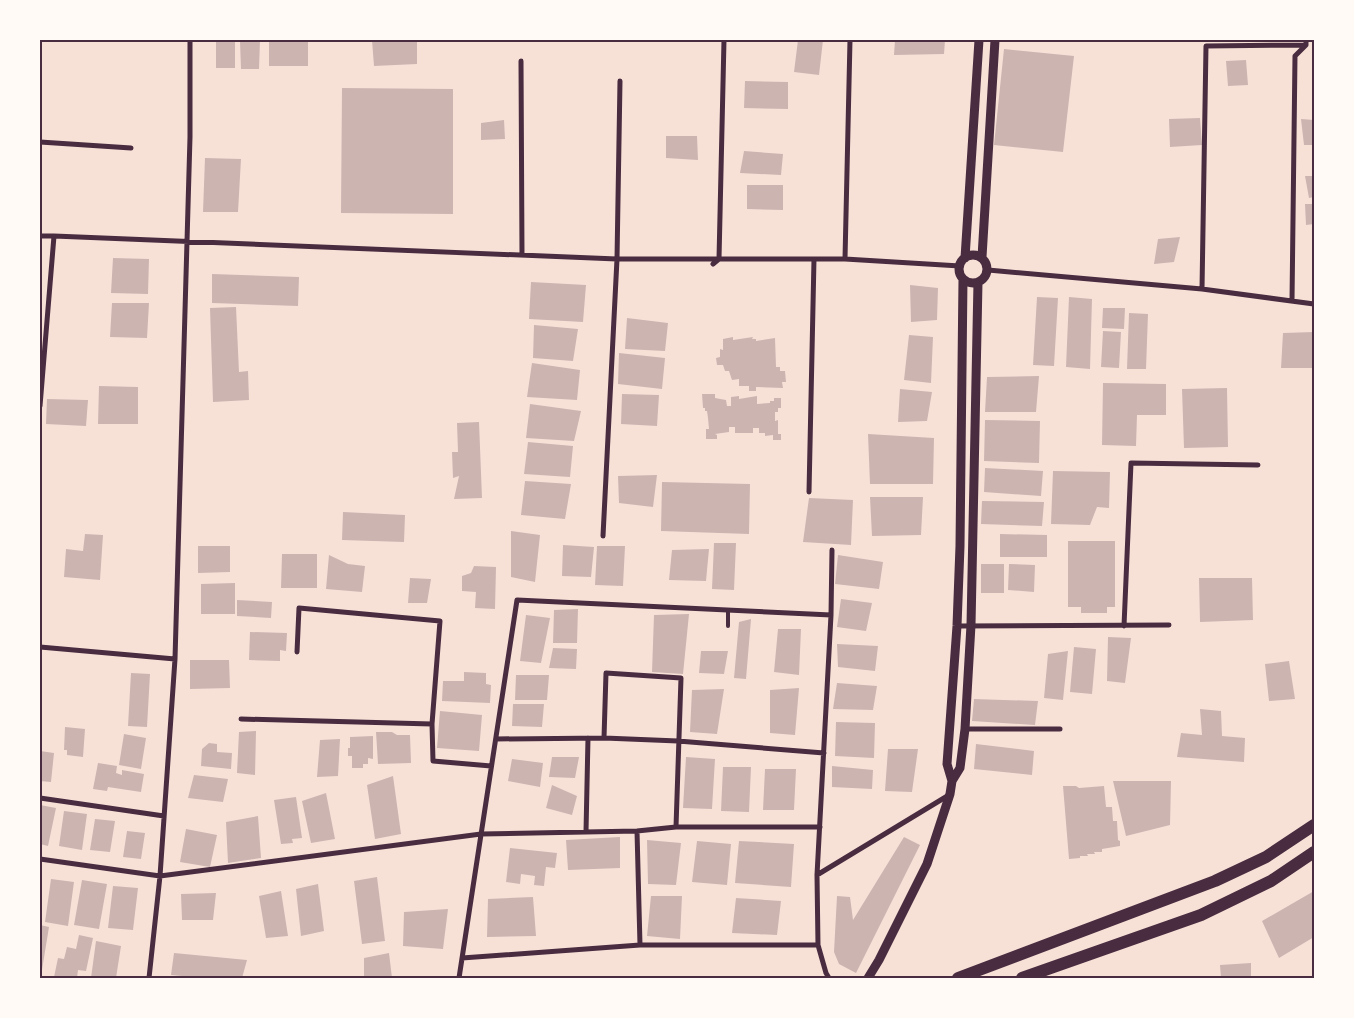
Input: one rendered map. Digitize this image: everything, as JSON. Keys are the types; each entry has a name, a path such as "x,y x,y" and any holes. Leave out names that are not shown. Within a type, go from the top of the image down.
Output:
{"highway":[{"path":"958,978 1215,881 1266,857 1314,825"},
{"path":"1022,978 1201,915 1272,881 1314,852"}],"street":[{"path":"149,978 160,876 175,659 190,137 190,40"},
{"path":"714,264 719,259 724,40"},
{"path":"845,259 850,40"},
{"path":"952,781 946,764 957,626 961,505 963,279 959,271 962,262 979,40"},
{"path":"963,279 972,283 978,282 984,278 988,270 982,257 995,40"},
{"path":"1202,289 1206,46 1306,42"},
{"path":"1292,301 1295,56 1306,42"},
{"path":"521,61 522,255"},
{"path":"604,536 617,259 620,81"},
{"path":"40,142 131,148"},
{"path":"40,236 617,259 845,259 962,262 973,255 982,257"},
{"path":"40,406 54,236"},
{"path":"809,492 814,259"},
{"path":"988,270 1202,289 1314,304"},
{"path":"868,978 927,864 950,794 952,781 960,768 965,729 971,625 978,282"},
{"path":"963,370 976,369"},
{"path":"1124,626 1131,463 1258,465"},
{"path":"961,505 974,505"},
{"path":"827,976 818,945 817,874 831,615 832,550"},
{"path":"459,978 517,600 831,615"},
{"path":"297,652 299,608 440,621 432,724 433,761 491,766"},
{"path":"957,626 1169,625"},
{"path":"40,646 175,659"},
{"path":"604,738 606,673 681,678 676,827"},
{"path":"241,719 432,724"},
{"path":"965,729 1060,729"},
{"path":"586,832 588,738"},
{"path":"496,739 604,738 678,741 824,753"},
{"path":"817,874 950,794"},
{"path":"40,798 164,816"},
{"path":"40,859 160,876 481,834 637,831 676,827 820,827"},
{"path":"637,831 640,945"},
{"path":"462,958 640,945 818,945"}],"lane":[{"path":"728,610 728,626"}],"building":[{"path":"235,40 235,68 216,68 216,41"},
{"path":"260,40 259,69 241,69 240,41"},
{"path":"372,40 417,42 417,64 374,66"},
{"path":"798,40 823,40 819,75 794,72"},
{"path":"895,40 945,40 944,54 894,55"},
{"path":"308,41 308,66 269,66 269,42"},
{"path":"1004,49 1074,56 1063,152 994,145"},
{"path":"1246,60 1248,85 1228,86 1226,61"},
{"path":"745,81 788,82 788,109 744,108"},
{"path":"342,88 453,89 453,214 341,213"},
{"path":"1200,118 1202,145 1170,147 1169,119"},
{"path":"1301,119 1314,120 1314,145 1304,145"},
{"path":"504,120 505,139 481,140 481,123"},
{"path":"666,136 697,136 698,160 666,158"},
{"path":"744,151 783,154 781,175 740,173"},
{"path":"205,158 241,159 238,212 203,212"},
{"path":"1305,176 1314,176 1314,197 1309,198"},
{"path":"747,185 783,185 783,210 747,209"},
{"path":"1305,204 1314,204 1314,224 1306,225"},
{"path":"1180,237 1174,262 1154,264 1158,239"},
{"path":"113,258 149,259 148,294 111,293"},
{"path":"212,274 299,277 298,306 212,303"},
{"path":"531,282 586,285 583,322 529,319"},
{"path":"910,285 938,288 937,320 911,322"},
{"path":"1037,297 1058,298 1054,366 1033,365"},
{"path":"1069,297 1092,299 1090,369 1066,367"},
{"path":"112,303 149,303 147,338 110,337"},
{"path":"236,307 239,372 248,371 249,400 213,402 210,308"},
{"path":"1103,308 1125,308 1124,329 1102,328"},
{"path":"1129,313 1148,314 1146,369 1127,369"},
{"path":"627,318 668,323 665,351 625,349"},
{"path":"534,325 578,329 573,361 533,358"},
{"path":"1103,331 1121,332 1119,368 1101,367"},
{"path":"1314,332 1314,368 1281,368 1283,333"},
{"path":"909,335 933,337 931,383 904,380"},
{"path":"733,337 733,340 753,337 752,339 756,339 756,341 775,338 776,367 780,367 780,371 785,371 786,382 782,382 783,388 756,387 756,391 749,391 749,386 739,386 739,379 732,380 729,371 725,371 723,365 717,365 716,358 720,357 720,349 723,350 723,339"},
{"path":"619,353 665,358 662,389 618,384"},
{"path":"532,363 580,370 577,400 527,397"},
{"path":"1039,376 1036,412 985,412 987,377"},
{"path":"1103,383 1166,384 1166,415 1137,415 1136,446 1102,445"},
{"path":"99,386 138,387 138,424 98,424"},
{"path":"1227,388 1228,447 1184,448 1182,389"},
{"path":"900,389 932,392 927,421 898,422"},
{"path":"622,394 659,395 657,426 621,424"},
{"path":"702,394 715,394 715,398 726,400 727,406 731,406 731,397 739,396 739,399 757,396 757,404 770,403 770,401 774,401 774,398 781,398 781,408 778,408 778,412 775,412 775,421 778,420 778,434 781,434 781,440 773,440 773,435 765,436 765,433 759,433 759,428 753,428 753,433 735,433 735,427 729,427 729,432 715,434 717,439 706,439 706,429 709,429 707,411 703,408"},
{"path":"47,399 88,400 86,426 46,424"},
{"path":"530,404 581,411 574,441 526,438"},
{"path":"985,420 1040,421 1039,463 984,461"},
{"path":"479,422 482,498 454,499 459,476 453,478 452,452 458,452 457,423"},
{"path":"868,434 934,438 933,484 870,484"},
{"path":"528,442 573,446 570,477 524,474"},
{"path":"985,468 1043,471 1041,496 984,492"},
{"path":"1053,471 1110,472 1109,508 1097,507 1090,525 1051,524"},
{"path":"657,475 653,507 619,503 618,476"},
{"path":"525,481 571,484 565,519 521,515"},
{"path":"662,482 750,484 749,534 661,531"},
{"path":"870,497 923,497 921,535 872,536"},
{"path":"809,498 853,500 851,545 803,542"},
{"path":"982,501 1044,502 1042,526 981,524"},
{"path":"343,512 405,515 404,542 342,540"},
{"path":"511,531 540,535 535,582 511,577"},
{"path":"85,534 103,535 100,580 64,577 66,549 83,551"},
{"path":"1000,534 1047,535 1047,557 1000,557"},
{"path":"1068,541 1115,541 1115,607 1107,607 1107,613 1081,613 1081,607 1068,607"},
{"path":"714,543 736,543 734,590 712,589"},
{"path":"563,545 594,547 591,577 562,576"},
{"path":"198,546 230,546 230,572 198,573"},
{"path":"597,546 625,546 623,586 595,585"},
{"path":"709,549 706,581 669,580 672,550"},
{"path":"282,554 317,554 317,588 281,588"},
{"path":"329,555 348,564 365,566 362,592 326,589"},
{"path":"838,555 883,562 879,589 835,584"},
{"path":"981,564 1004,564 1004,593 981,593"},
{"path":"1009,564 1035,565 1034,592 1008,590"},
{"path":"474,566 496,567 495,609 475,608 476,592 462,591 462,576 471,573"},
{"path":"410,578 431,579 427,603 408,603"},
{"path":"1199,578 1252,578 1253,620 1200,622"},
{"path":"235,583 235,614 201,614 201,584"},
{"path":"841,599 872,603 866,631 837,627"},
{"path":"237,600 272,602 271,618 237,616"},
{"path":"578,609 577,643 553,643 554,610"},
{"path":"689,614 683,674 652,672 654,615"},
{"path":"526,615 550,618 541,663 520,661"},
{"path":"751,619 746,679 734,678 739,622"},
{"path":"778,629 801,629 799,675 774,672"},
{"path":"250,632 287,633 286,651 280,650 280,661 249,660"},
{"path":"1108,637 1131,638 1125,683 1107,681"},
{"path":"837,644 878,646 875,671 838,667"},
{"path":"1074,647 1096,649 1092,694 1070,692"},
{"path":"553,648 577,649 576,669 549,668"},
{"path":"701,651 728,651 724,674 699,673"},
{"path":"1068,651 1063,700 1044,698 1048,654"},
{"path":"190,660 229,660 230,688 190,689"},
{"path":"1289,661 1295,699 1269,701 1265,664"},
{"path":"464,672 486,673 486,684 491,685 490,703 442,701 443,681 464,681"},
{"path":"131,673 150,674 147,727 128,726"},
{"path":"516,675 549,675 547,700 515,700"},
{"path":"837,683 877,686 873,710 833,709"},
{"path":"799,688 795,735 770,733 770,690"},
{"path":"724,689 717,734 690,732 692,690"},
{"path":"974,699 1038,701 1035,725 972,721"},
{"path":"513,704 544,704 542,727 512,726"},
{"path":"1200,709 1221,711 1222,736 1245,738 1244,762 1177,757 1181,733 1202,735"},
{"path":"440,711 482,715 479,751 437,748"},
{"path":"836,722 875,723 874,758 835,756"},
{"path":"65,727 85,729 83,757 67,755 67,750 64,750"},
{"path":"256,731 255,775 237,773 239,732"},
{"path":"376,732 410,735 411,763 378,764"},
{"path":"124,734 146,738 141,769 119,765"},
{"path":"373,736 373,759 368,758 368,764 363,764 363,768 352,768 352,756 348,756 350,737"},
{"path":"340,739 338,776 317,777 320,740"},
{"path":"209,743 217,744 217,752 232,753 231,769 201,766 202,749"},
{"path":"976,744 1034,751 1032,775 974,769"},
{"path":"888,749 918,749 912,792 885,791"},
{"path":"40,751 54,753 51,782 40,781"},
{"path":"552,757 579,757 575,778 549,777"},
{"path":"686,757 715,759 712,809 683,808"},
{"path":"512,759 543,763 540,787 508,781"},
{"path":"98,763 117,766 116,773 122,775 122,770 144,774 141,792 108,787 107,791 93,789"},
{"path":"832,766 873,770 872,789 832,787"},
{"path":"723,767 751,767 749,812 721,811"},
{"path":"765,769 796,769 794,810 763,810"},
{"path":"194,775 228,779 223,802 188,798"},
{"path":"393,776 401,834 375,839 367,785"},
{"path":"1113,781 1171,781 1170,825 1126,836"},
{"path":"552,785 577,796 572,815 546,808"},
{"path":"1063,786 1076,786 1079,788 1104,786 1106,807 1112,807 1113,821 1117,821 1120,846 1102,849 1102,852 1087,854 1088,856 1069,859"},
{"path":"326,793 335,839 311,843 302,801"},
{"path":"296,797 302,838 292,839 293,843 281,844 274,800"},
{"path":"40,805 56,808 48,846 40,844"},
{"path":"64,811 87,814 82,850 59,846"},
{"path":"258,816 261,858 228,863 226,822"},
{"path":"95,819 115,821 110,852 90,850"},
{"path":"186,829 217,835 210,867 180,862"},
{"path":"127,831 145,833 141,859 123,857"},
{"path":"620,837 620,868 568,870 566,840"},
{"path":"904,837 920,845 856,973 839,964 834,952 837,896 850,897 853,920"},
{"path":"647,840 681,843 676,885 648,884"},
{"path":"697,841 731,844 727,885 692,882"},
{"path":"739,841 794,844 791,887 735,883"},
{"path":"510,848 557,853 555,868 546,867 544,886 534,885 535,876 521,874 520,884 506,882"},
{"path":"377,877 385,941 362,944 354,881"},
{"path":"51,879 74,882 68,926 45,922"},
{"path":"82,880 107,884 99,929 74,925"},
{"path":"318,884 324,931 301,936 296,889"},
{"path":"113,886 138,888 133,930 108,928"},
{"path":"281,891 288,936 266,938 259,896"},
{"path":"1314,891 1314,937 1279,958 1262,921"},
{"path":"216,893 213,920 182,920 181,894"},
{"path":"651,896 682,896 680,939 647,936"},
{"path":"533,897 536,936 487,937 488,899"},
{"path":"736,898 781,901 777,935 732,933"},
{"path":"448,909 443,949 403,946 404,912"},
{"path":"40,925 49,927 41,976 40,975"},
{"path":"79,935 93,938 86,971 78,970 77,978 54,977 58,958 64,959 67,947 76,949"},
{"path":"96,941 121,946 116,978 91,978"},
{"path":"174,953 247,960 242,978 203,978 171,975"},
{"path":"389,953 392,978 364,978 364,958"},
{"path":"1251,963 1251,978 1221,978 1220,965"}]}
